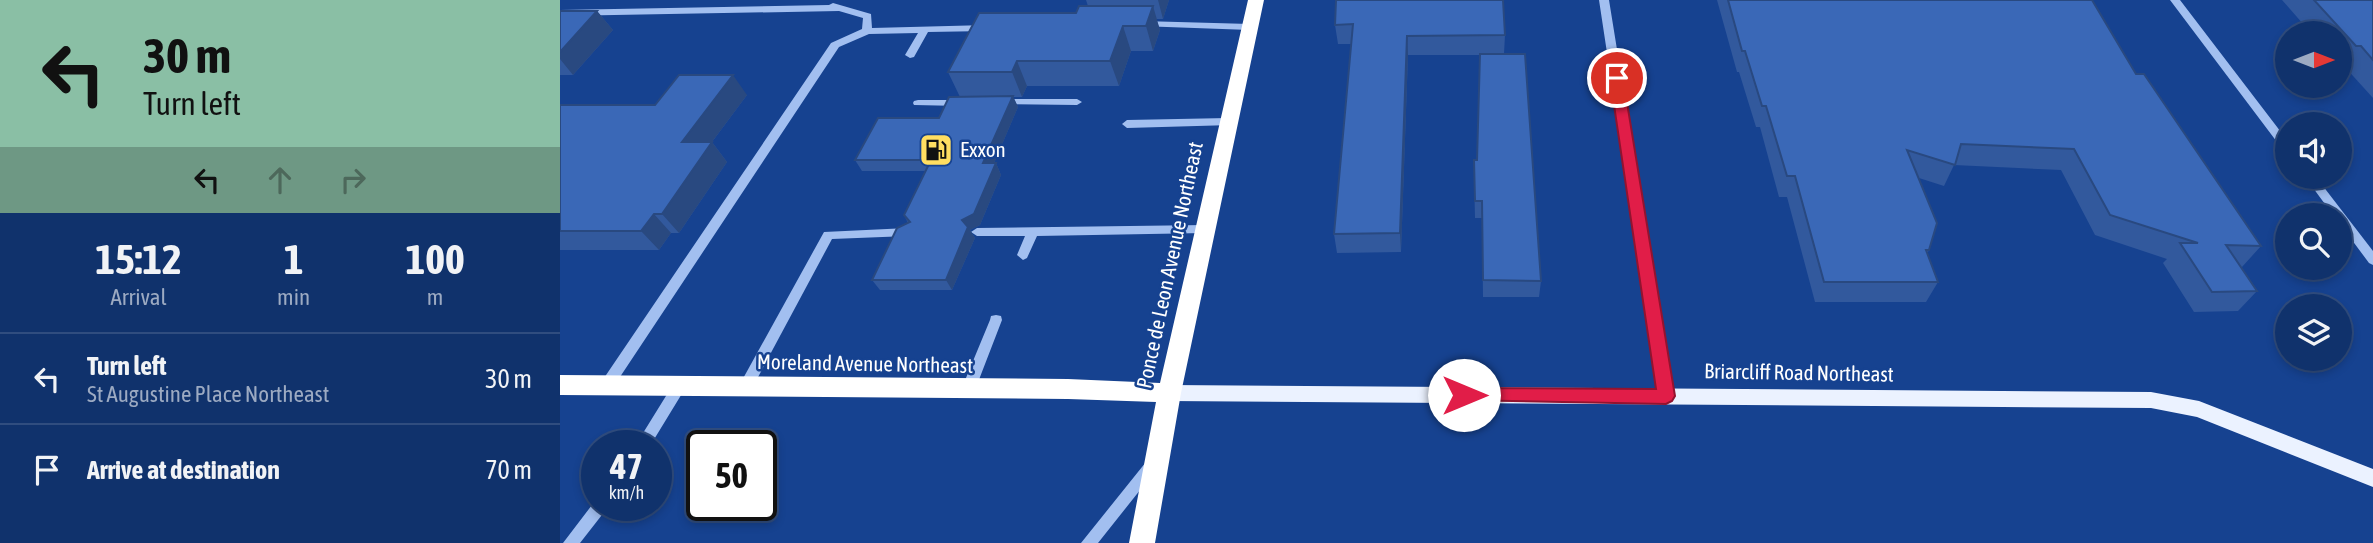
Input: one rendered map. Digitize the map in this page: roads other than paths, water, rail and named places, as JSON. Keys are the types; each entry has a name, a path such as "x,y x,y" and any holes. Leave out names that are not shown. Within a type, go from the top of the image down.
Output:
{"highway":[{"name":"Ponce de Leon Avenue Northeast","path":"1142,543 1168,393 1256,0"},
{"name":"Moreland Avenue Northeast","path":"560,385 1068,389 1168,393"}],"main road":[{"name":"Briarcliff Road Northeast","path":"1168,393 2151,400 2199,409 2373,478"}],"street":[{"path":"1604,0 1666,396"},
{"path":"2175,0 2275,131"},
{"path":"560,13 835,4 868,16 867,31"},
{"path":"1131,24 1250,27"},
{"path":"607,385 835,45 867,31 993,27"},
{"path":"910,55 925,29"},
{"path":"984,102 1077,102"},
{"path":"918,103 971,103"},
{"path":"1127,124 1228,122"},
{"path":"977,232 1205,229"},
{"path":"1023,255 1033,231"},
{"path":"745,388 828,235 908,232"},
{"path":"2352,233 2373,260"},
{"path":"968,390 996,320"},
{"path":"652,430 679,387"},
{"path":"1089,543 1155,460"},
{"path":"571,543 588,521"}],"place":[{"name":"Exxon","path":"936,150"}]}
